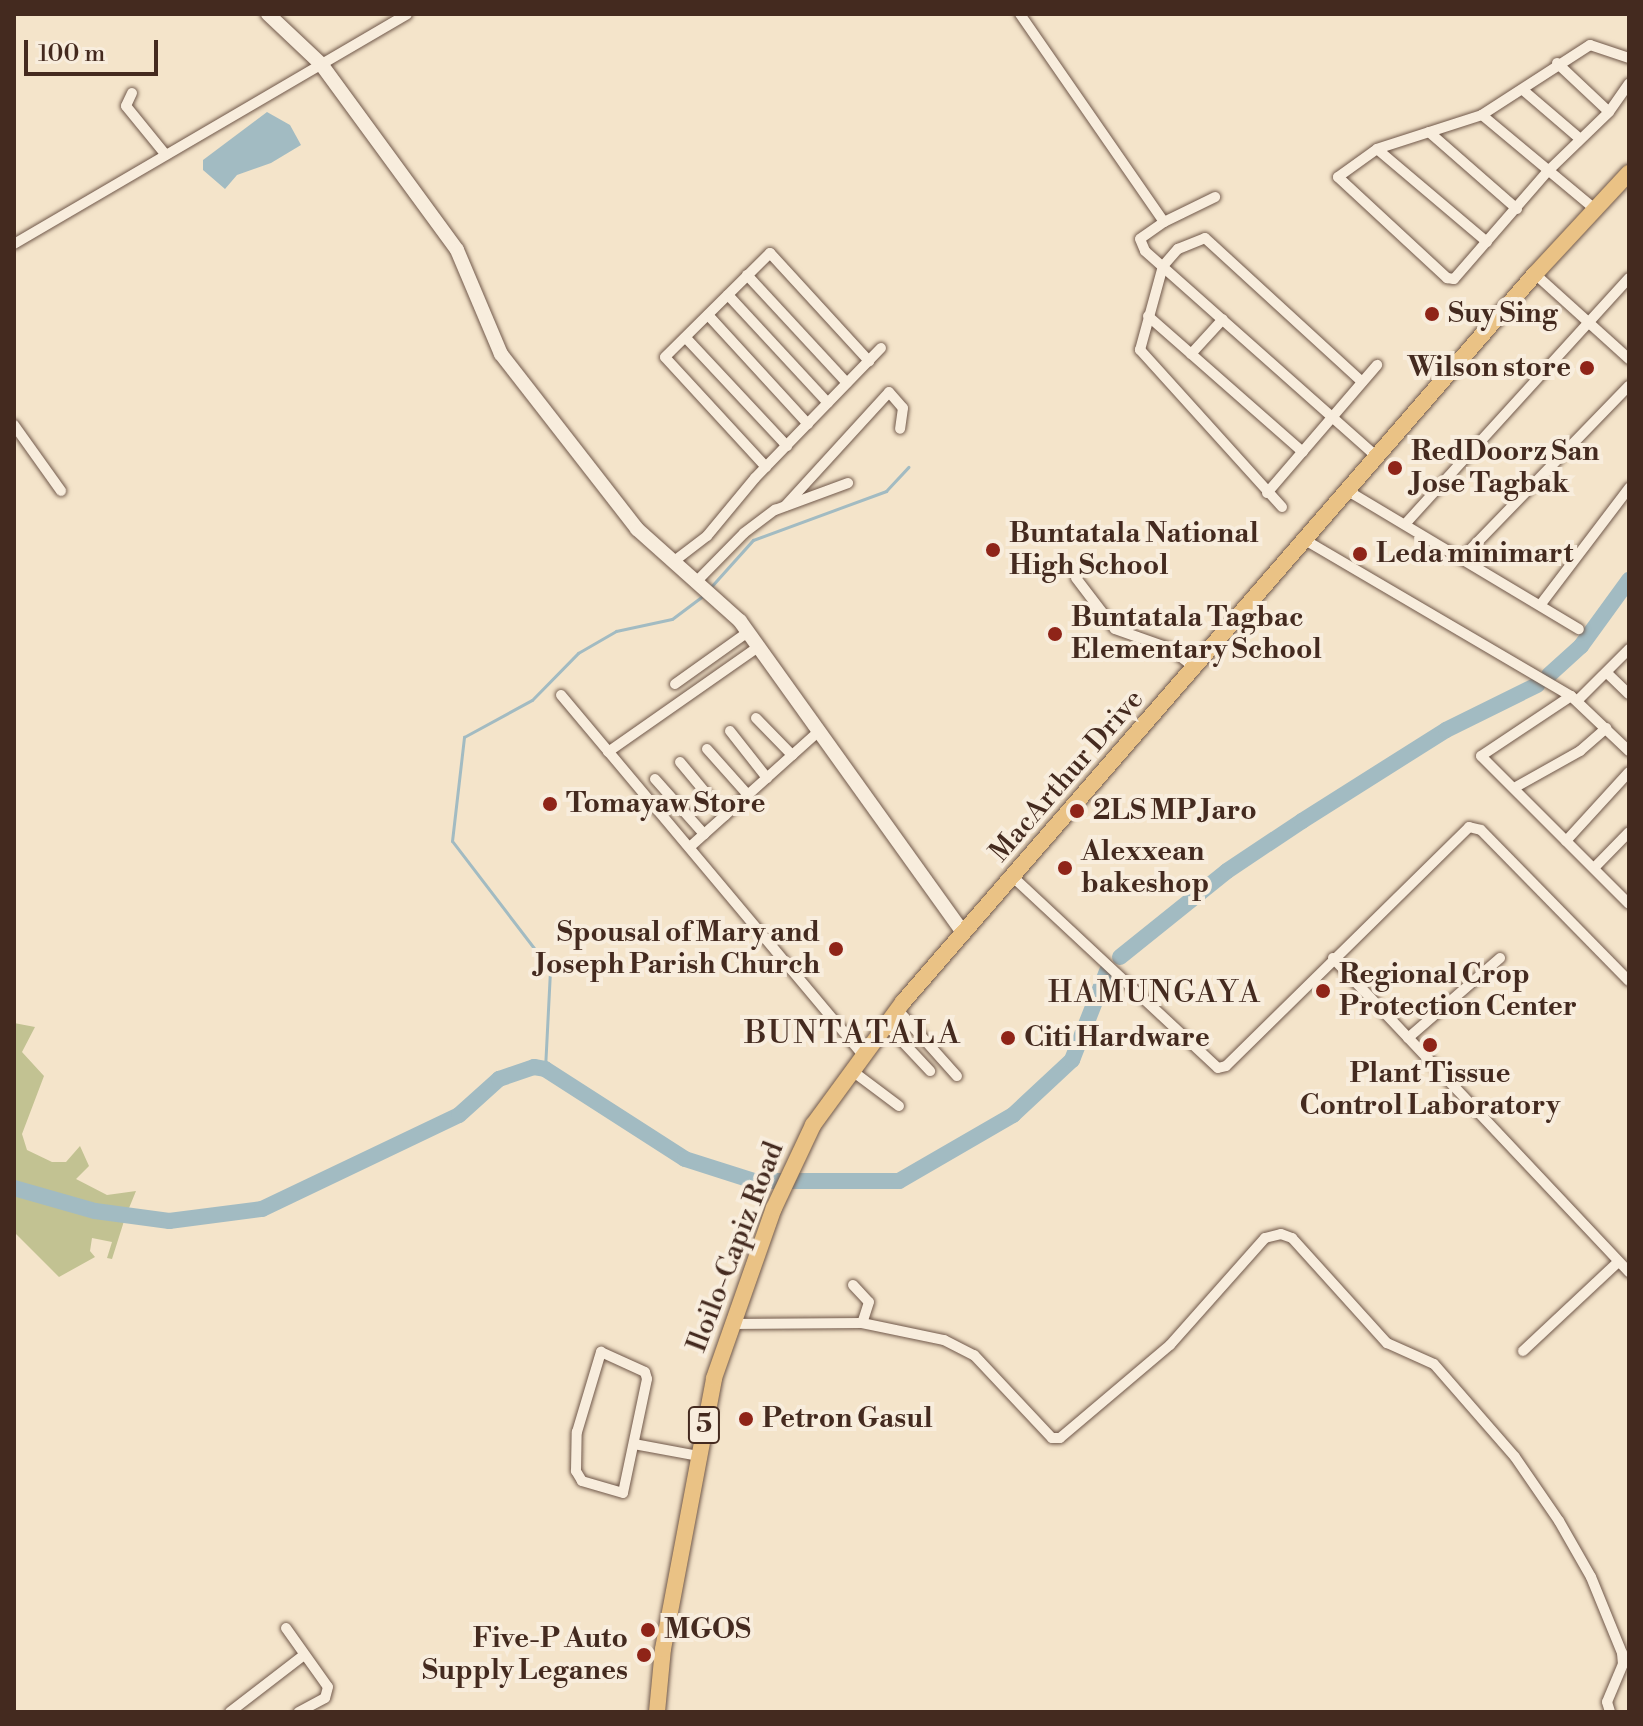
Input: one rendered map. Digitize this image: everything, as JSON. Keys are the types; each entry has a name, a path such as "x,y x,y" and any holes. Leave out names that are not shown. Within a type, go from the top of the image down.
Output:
{"main road":[{"name":"MacArthur Drive","path":"861,1052 1535,274 1629,173"},
{"name":"Iloilo-Capiz Road","path":"657,1712 698,1456 729,1324 792,1168 861,1052"}],"street":[{"path":"268,14 321,64 457,250 501,354 637,529 719,600 748,632 963,933"},
{"path":"14,244 407,14"},
{"path":"1020,14 1164,222"},
{"path":"1629,58 1590,45 1557,63 1523,90 1482,115 1377,149 1338,177 1447,278 1454,279 1548,171 1609,112 1629,83"},
{"path":"1557,63 1609,112"},
{"path":"1523,90 1579,138"},
{"path":"132,93 126,106 166,155"},
{"path":"1482,115 1595,209"},
{"path":"1429,132 1517,209"},
{"path":"1377,149 1487,242"},
{"path":"1215,197 1164,222 1140,243 1377,457"},
{"path":"1282,507 1140,350 1163,266 1178,249 1205,238 1362,382"},
{"path":"766,467 666,364 665,357 773,253 869,361"},
{"path":"1535,274 1585,324 1629,359"},
{"path":"747,275 847,383"},
{"path":"1407,522 1629,278"},
{"path":"728,295 828,403"},
{"path":"708,315 808,424"},
{"path":"1148,316 1303,452"},
{"path":"1191,354 1223,319"},
{"path":"686,338 787,446"},
{"path":"673,562 707,536 766,467 881,348"},
{"path":"1267,493 1377,365"},
{"path":"1464,556 1629,386"},
{"path":"785,506 889,392 903,408 900,429"},
{"path":"14,425 61,491"},
{"path":"700,583 744,533 785,506 848,483"},
{"path":"1541,604 1629,488"},
{"path":"1348,491 1464,556 1579,629"},
{"path":"1305,540 1574,699 1629,751"},
{"path":"1076,578 1115,629 1169,648 1196,668"},
{"path":"675,684 748,632"},
{"path":"608,752 758,647"},
{"path":"1627,897 1482,760 1483,752 1574,699 1607,673 1629,649"},
{"path":"1607,673 1629,694"},
{"path":"561,695 692,845 861,1052"},
{"path":"756,718 792,755"},
{"path":"1514,788 1580,751 1606,728"},
{"path":"692,845 820,730"},
{"path":"730,731 767,778"},
{"path":"707,749 748,795"},
{"path":"680,762 725,816"},
{"path":"1566,841 1629,772"},
{"path":"655,779 704,834"},
{"path":"1013,877 1218,1068 1469,827 1481,830 1629,981"},
{"path":"1594,868 1629,832"},
{"path":"1333,958 1629,1272"},
{"path":"1408,1038 1500,958"},
{"path":"897,1009 957,1076"},
{"path":"885,1023 930,1071"},
{"path":"851,1070 899,1106"},
{"path":"729,1324 862,1323 895,1326 962,1348 1052,1438 1060,1438 1170,1345 1265,1238 1281,1234 1292,1238 1387,1343 1434,1364 1515,1457 1559,1521 1591,1577 1622,1653 1607,1702 1610,1712"},
{"path":"1523,1351 1618,1262"},
{"path":"853,1285 869,1302 862,1323"},
{"path":"601,1352 646,1374 634,1444 623,1493 599,1489 578,1477 577,1432 601,1352"},
{"path":"634,1444 698,1456"},
{"path":"286,1628 321,1673 329,1693 299,1712"},
{"path":"230,1712 304,1655"}],"green space":[{"path":"14,1023 35,1027 22,1052 44,1076 22,1134 27,1150 52,1162 66,1162 80,1146 89,1166 76,1179 107,1195 136,1191 127,1213 14,1185"},
{"path":"14,1192 125,1218 112,1259 107,1258 112,1242 92,1238 90,1251 95,1257 59,1277 14,1232"}],"water":[{"path":"267,112 290,125 301,145 271,163 237,175 225,189 203,170 203,160"}],"waterway":[{"path":"709,589 753,540 886,491 908,467"},
{"path":"1549,675 1581,646 1629,580"},
{"path":"545,1069 550,969 452,841 464,737 532,700 578,653 616,631 672,619 704,595"},
{"path":"1120,957 1227,871 1302,821 1446,730 1537,685"},
{"path":"14,1188 95,1211 169,1221 262,1209 459,1115 499,1079 534,1067 545,1069 685,1159 754,1181 899,1181 1013,1115 1072,1060 1107,971"}],"place":[{"name":"Suy Sing","path":"1432,314"},
{"name":"Wilson store","path":"1587,368"},
{"name":"RedDoorz San Jose Tagbak","path":"1395,468"},
{"name":"Buntatala National High School","path":"993,550"},
{"name":"Leda minimart","path":"1360,554"},
{"name":"Buntatala Tagbac Elementary School","path":"1055,634"},
{"name":"Tomayaw Store","path":"550,804"},
{"name":"2LS MP Jaro","path":"1077,811"},
{"name":"Alexxean bakeshop","path":"1065,868"},
{"name":"Spousal of Mary and Joseph Parish Church","path":"836,949"},
{"name":"Regional Crop Protection Center","path":"1323,991"},
{"name":"Citi Hardware","path":"1008,1038"},
{"name":"Plant Tissue Control Laboratory","path":"1430,1045"},
{"name":"Petron Gasul","path":"746,1419"},
{"name":"MGOS","path":"648,1630"},
{"name":"Five-P Auto Supply Leganes","path":"644,1655"}],"district":[{"name":"HAMUNGAYA","path":"1155,993"},
{"name":"BUNTATALA","path":"853,1033"}]}
